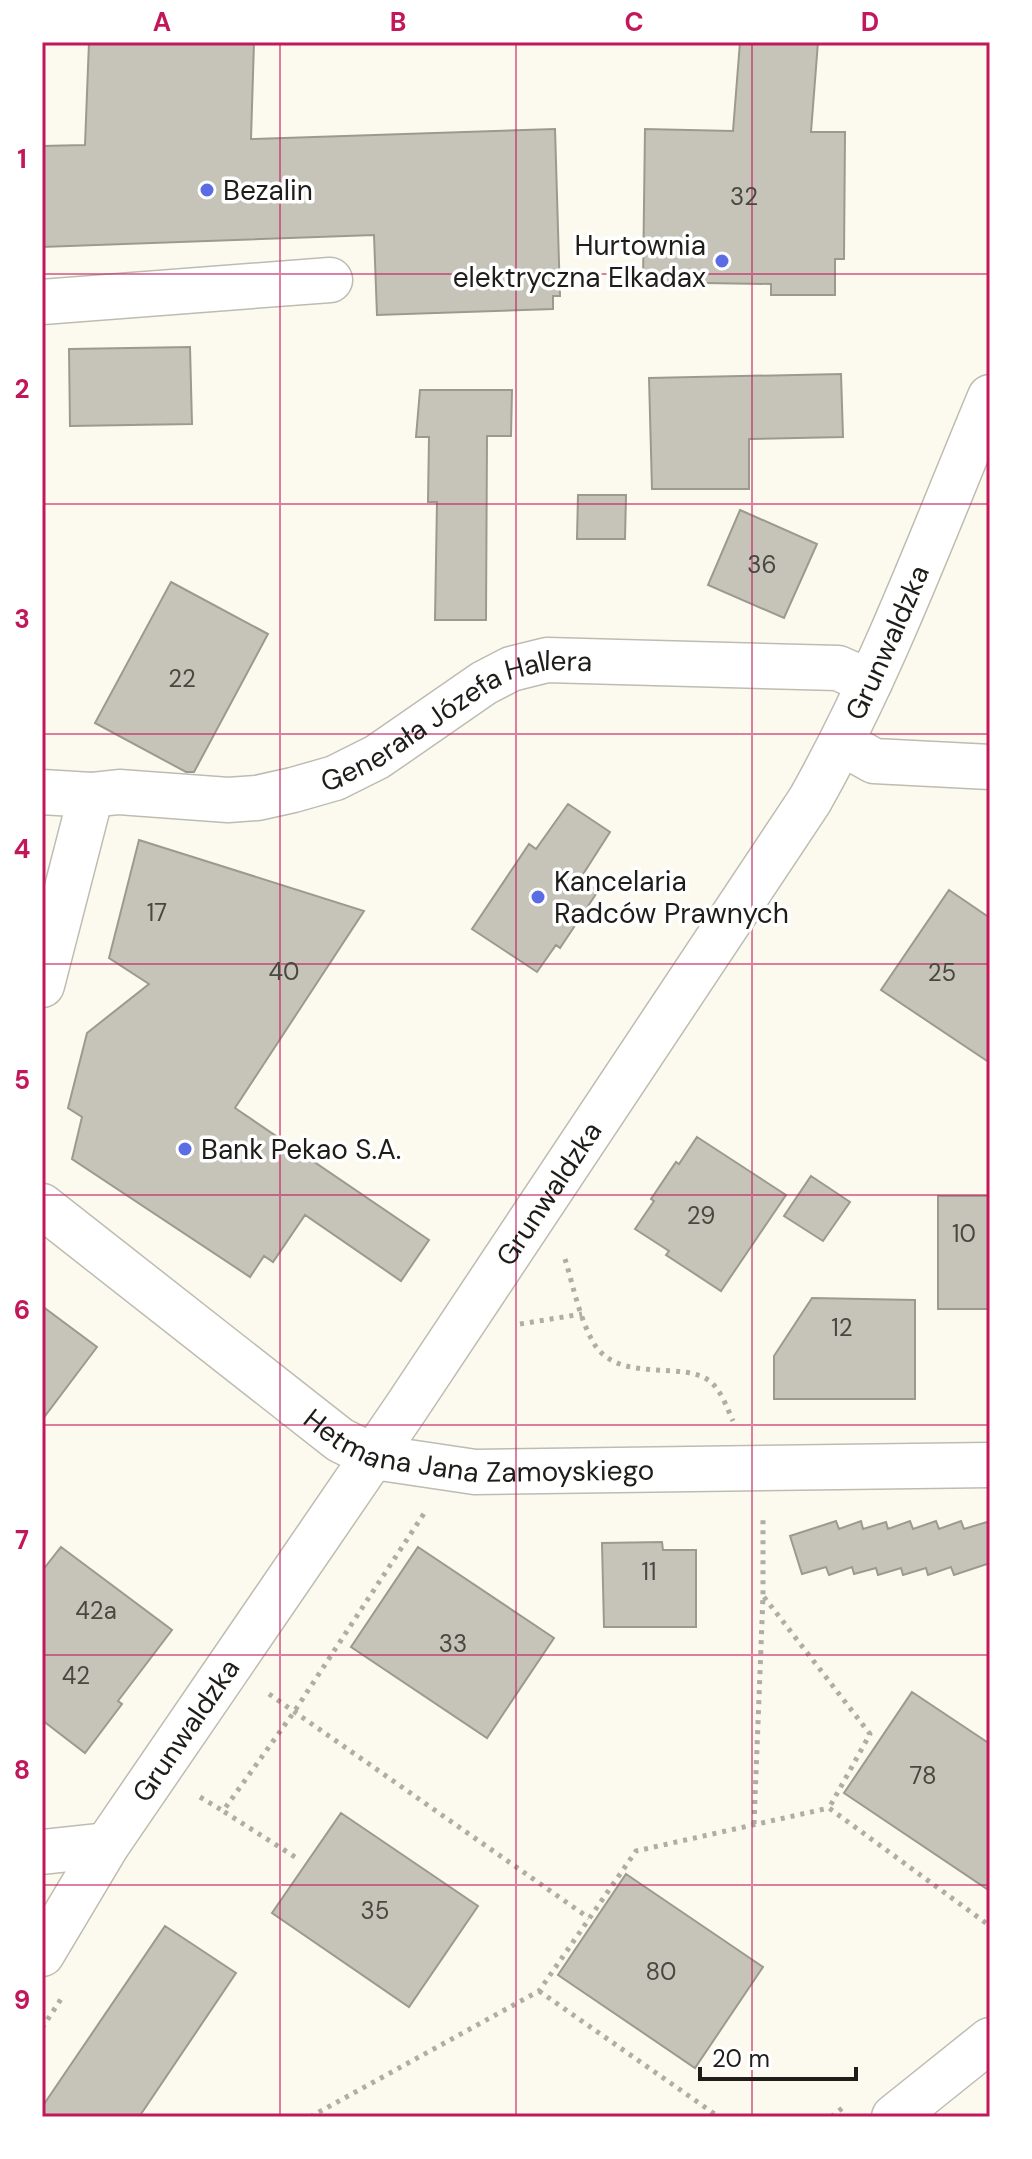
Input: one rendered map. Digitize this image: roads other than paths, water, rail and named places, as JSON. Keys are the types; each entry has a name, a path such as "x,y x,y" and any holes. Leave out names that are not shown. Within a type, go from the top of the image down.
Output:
{"street":[{"path":"42,302 330,280"},
{"name":"Grunwaldzka","path":"42,1954 107,1845 374,1457 810,800 842,743 870,682 990,397"},
{"name":"Generała Józefa Hallera","path":"42,792 91,795 119,792 228,800 257,798 335,778 377,757 484,683 511,669 547,660 838,668 870,682"},
{"path":"842,743 874,761 990,767"},
{"path":"42,985 91,795"},
{"name":"Hetmana Jana Zamoyskiego","path":"42,1206 340,1440 374,1457 475,1472 758,1486 990,1465"},
{"path":"42,1852 107,1845"},
{"path":"894,2117 990,2040"}],"place":[{"name":"Bezalin","path":"207,190"},
{"name":"Hurtownia elektryczna Elkadax","path":"722,261"},
{"name":"Kancelaria Radców Prawnych","path":"538,897"},
{"name":"Bank Pekao S.A.","path":"185,1149"}]}
